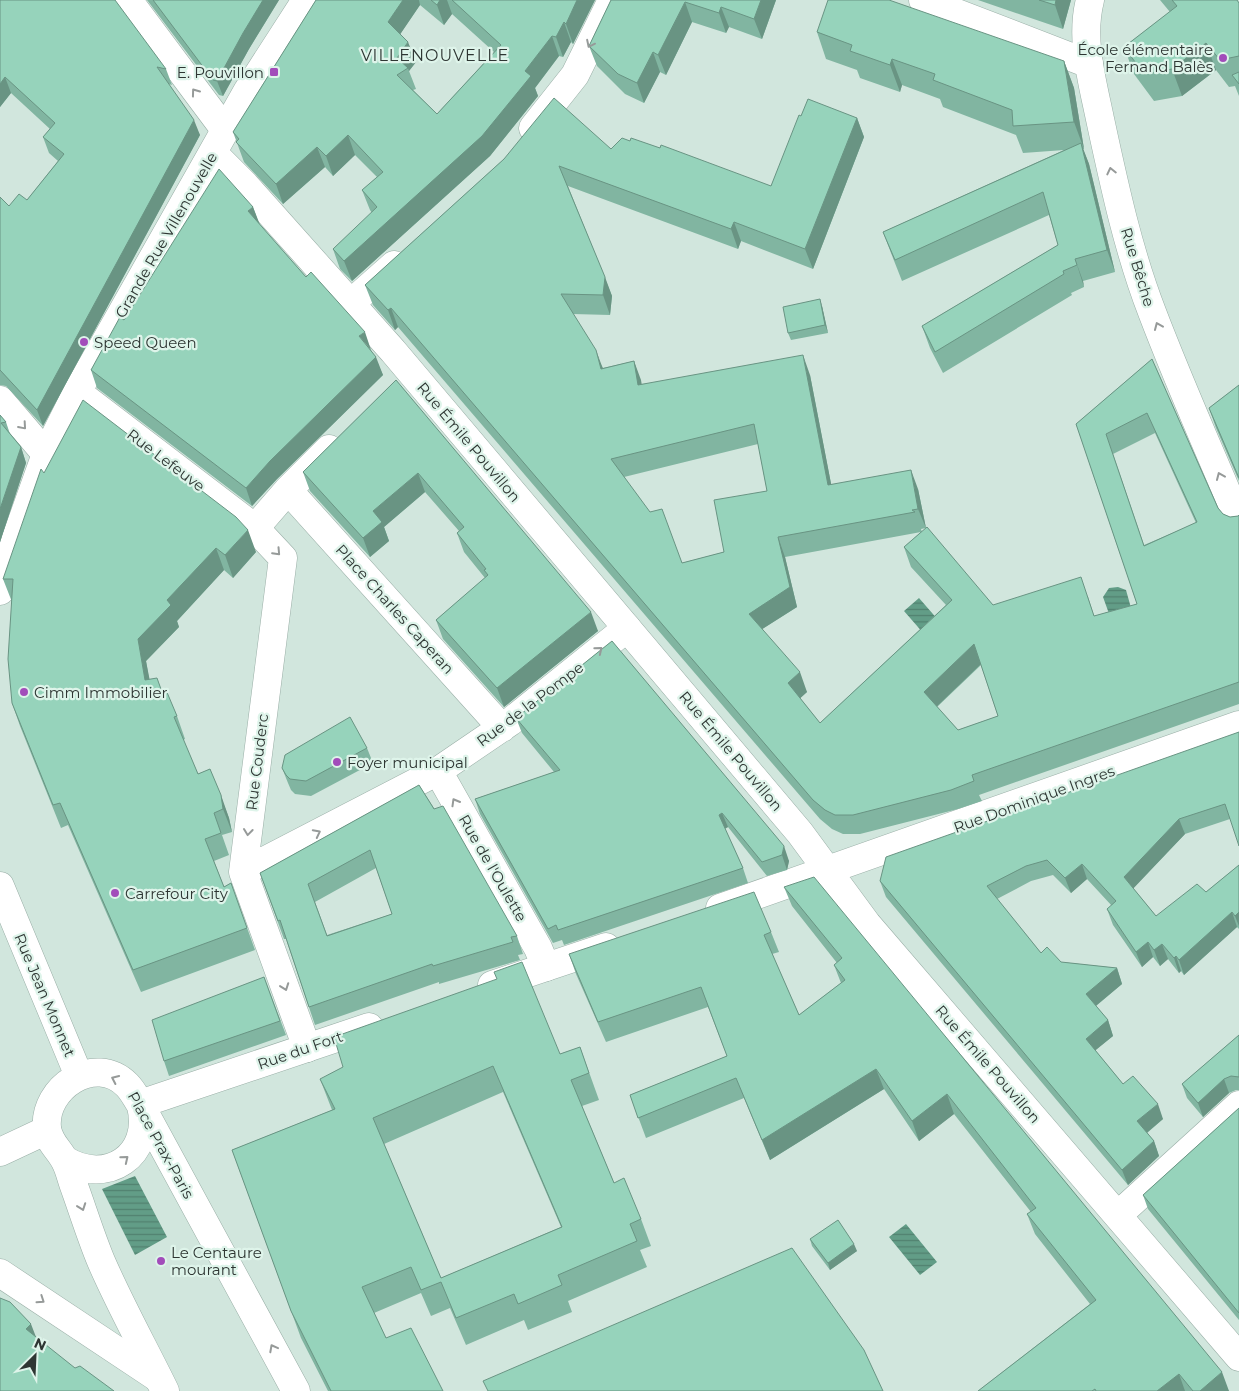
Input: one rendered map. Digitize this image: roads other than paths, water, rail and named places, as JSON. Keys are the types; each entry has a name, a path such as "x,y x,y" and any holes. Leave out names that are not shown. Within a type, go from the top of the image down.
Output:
{"street":[{"name":"Rue Émile Pouvillon","path":"128,0 219,142 351,303 402,378 627,628 800,833 867,924 1239,1357"},
{"name":"Grande Rue Villenouvelle","path":"0,591 8,536 77,392 219,142 306,0"},
{"path":"520,144 575,75 612,0"},
{"path":"923,0 1089,64"},
{"name":"Rue Bêche","path":"1090,0 1086,18 1089,64 1110,168 1129,241 1149,302 1239,521"},
{"path":"351,303 416,245"},
{"name":"Rue Lefeuve","path":"77,392 255,528"},
{"path":"0,400 46,454"},
{"path":"255,528 288,490 345,434"},
{"name":"Place Charles Caperan","path":"288,490 502,728"},
{"name":"Rue Couderc","path":"255,528 283,558 243,872 307,1048"},
{"name":"Rue de la Pompe","path":"243,872 438,771 502,728 627,628"},
{"name":"Rue Dominique Ingres","path":"829,872 1239,725"},
{"name":"Rue de l'Oulette","path":"438,771 538,948 546,967"},
{"path":"697,916 829,872"},
{"name":"Rue Jean Monnet","path":"0,886 79,1076"},
{"path":"465,994 633,938"},
{"name":"Rue du Fort","path":"140,1104 394,1018"},
{"name":"Place Prax-Paris","path":"79,1076 105,1074 127,1085 140,1104 296,1391"},
{"path":"79,1076 69,1081 55,1095 47,1116 47,1130 50,1141 65,1160 101,1261 162,1385"},
{"path":"65,1160 84,1169 98,1171 112,1168 125,1160 136,1150 141,1139 144,1117 140,1104"},
{"path":"1118,1215 1239,1105"},
{"path":"0,1152 47,1130"},
{"path":"0,1273 162,1385"}],"place":[{"name":"École élémentaire Fernand Balès","path":"1223,58"},
{"name":"E. Pouvillon","path":"274,72"},
{"name":"Speed Queen","path":"84,342"},
{"name":"Cimm Immobilier","path":"24,692"},
{"name":"Foyer municipal","path":"337,762"},
{"name":"Carrefour City","path":"115,893"},
{"name":"Le Centaure mourant","path":"161,1261"}],"district":[{"name":"VILLENOUVELLE","path":"435,55"}]}
